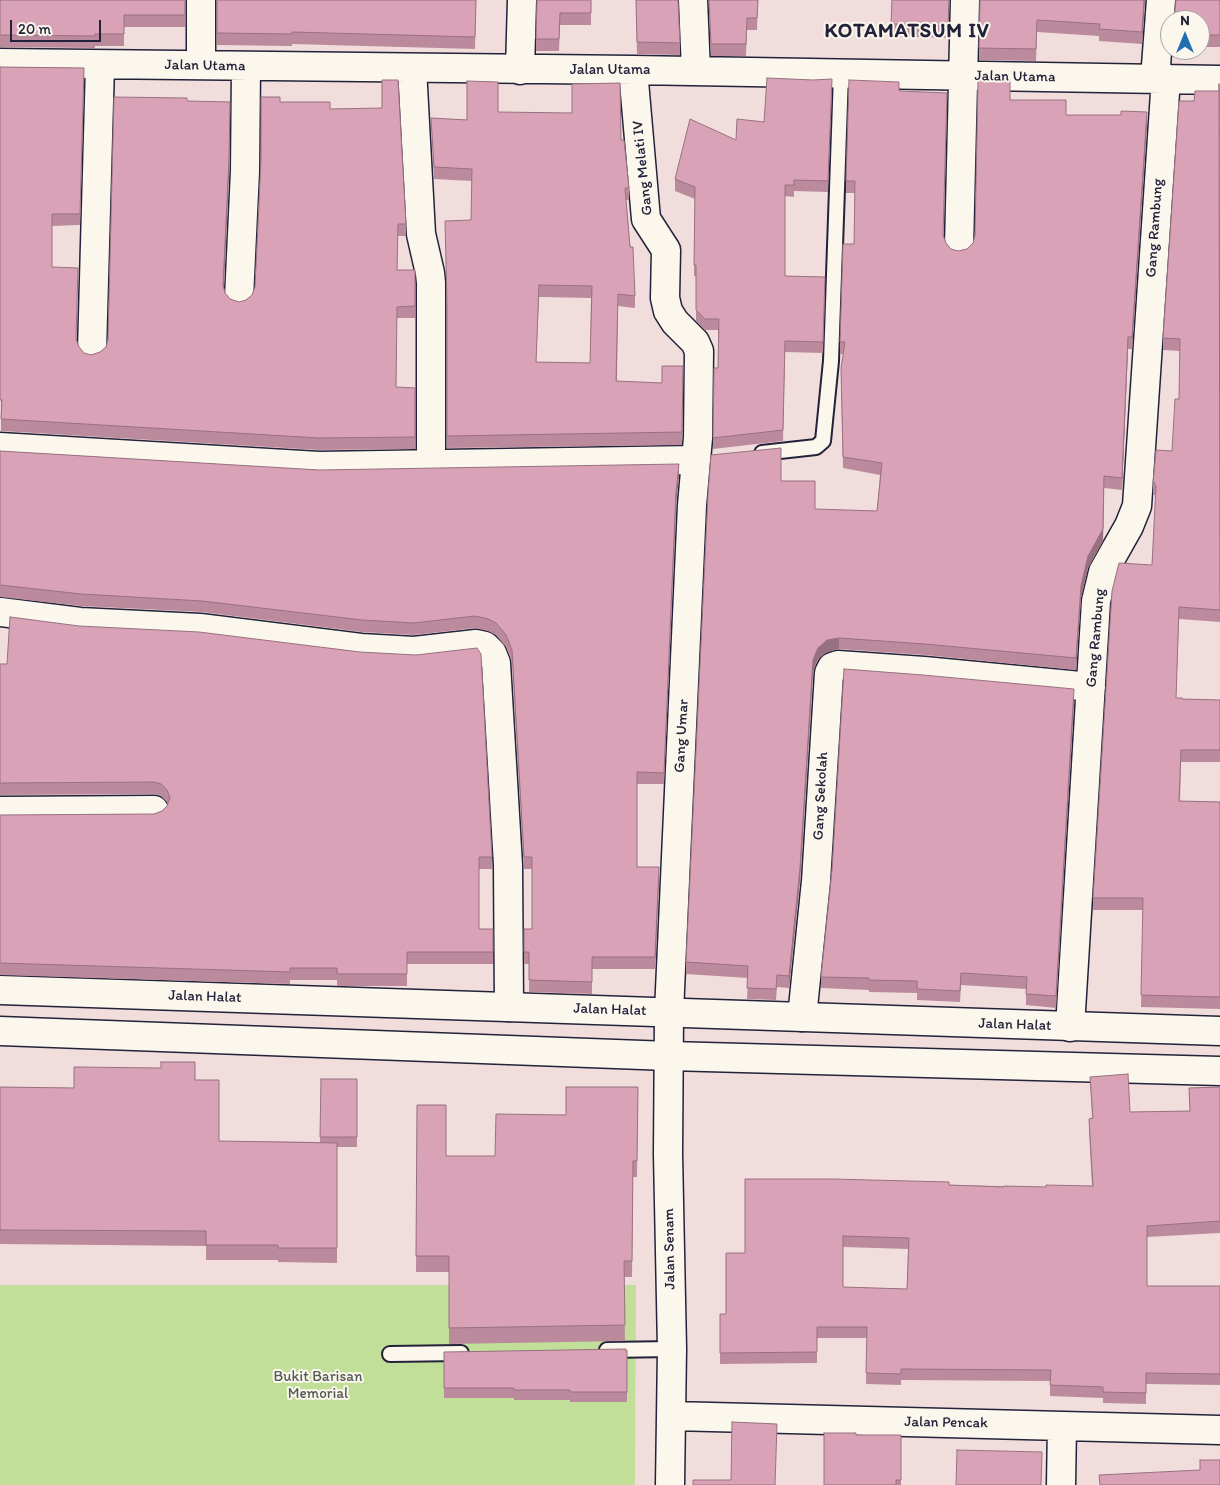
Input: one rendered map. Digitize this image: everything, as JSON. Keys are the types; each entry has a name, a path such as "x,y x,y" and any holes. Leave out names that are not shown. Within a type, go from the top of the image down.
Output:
{"street":[{"path":"201,0 201,65"},
{"path":"520,70 522,0"},
{"path":"692,0 696,71"},
{"path":"959,248 965,0"},
{"name":"Gang Rambung","path":"1070,1027 1096,601 1103,572 1129,526 1137,506 1160,79 1161,0"},
{"name":"Jalan Utama","path":"0,63 633,70 1220,80"},
{"path":"92,351 100,65"},
{"path":"239,298 245,172 246,67"},
{"path":"412,68 421,234 431,283 431,464"},
{"name":"Gang Melati IV","path":"633,70 646,219 666,250 666,298 668,311 675,322 695,342 699,351 698,438 705,459"},
{"path":"0,447 319,466 705,459"},
{"name":"Gang Umar","path":"669,1012 705,459"},
{"path":"0,612 80,622 200,628 361,648 414,651 476,644 486,646 492,653 496,663 508,866 509,1007"},
{"name":"Gang Sekolah","path":"802,1018 816,881 829,673 832,667 838,665 924,671 1091,687"},
{"path":"0,811 154,810"},
{"name":"Jalan Halat","path":"0,990 1220,1031"},
{"name":"Jalan Senam","path":"669,1012 668,1154 672,1349 670,1485"},
{"path":"0,1031 669,1056 1220,1071"},
{"name":"Jalan Pencak","path":"672,1416 1220,1430"},
{"path":"1061,1485 1062,1426"}],"lane":[{"path":"751,454 816,447 823,441 831,361 841,74"},
{"path":"595,1350 672,1349"},
{"path":"390,1354 478,1352"}],"green space":[{"name":"Bukit Barisan Memorial","path":"0,1285 636,1285 635,1485 0,1485"}],"building":[{"path":"0,0 185,0 185,15 124,15 124,34 95,34 95,36 0,35"},
{"path":"217,0 476,0 475,37 292,32 292,34 217,33"},
{"path":"537,0 591,0 591,13 560,13 559,39 536,39"},
{"path":"636,0 678,0 680,43 637,42"},
{"path":"709,0 758,0 757,18 747,18 746,44 711,44"},
{"path":"892,0 949,0 948,26 891,24"},
{"path":"980,0 1144,0 1142,32 1099,29 1100,24 1037,20 1036,49 979,48"},
{"path":"1176,0 1220,0 1220,35 1210,35 1210,10 1175,10"},
{"path":"0,67 84,68 80,214 52,214 52,267 78,268 76,339 84,353 91,355 100,352 106,347 108,339 114,97 187,98 187,101 230,102 223,285 225,293 230,299 239,302 246,300 252,295 255,287 261,160 261,97 280,97 280,102 330,102 330,109 382,108 382,80 398,80 406,224 398,224 397,270 415,270 415,306 397,307 396,387 415,388 415,437 319,438 1,419"},
{"path":"767,78 832,79 828,181 794,180 794,185 785,185 785,276 825,277 823,342 785,341 783,430 713,438 714,368 718,368 719,319 705,319 696,310 696,265 694,265 695,187 675,179 690,119 736,140 737,119 764,122"},
{"path":"849,80 899,82 899,91 947,93 943,235 951,249 958,251 967,249 973,243 975,235 978,80 1010,80 1010,100 1066,100 1066,115 1121,115 1121,111 1147,112 1132,337 1128,337 1122,478 1104,476 1103,529 1088,556 1081,586 1076,658 839,638 827,640 818,648 813,660 800,868 789,976 777,975 776,989 747,988 748,966 686,962 711,455 781,448 781,481 815,481 815,509 877,511 882,463 843,457 841,368 845,342 840,342 843,244 854,244 855,181 846,181"},
{"path":"467,81 498,82 498,112 572,113 572,84 620,83 621,140 624,140 629,188 625,188 630,247 633,247 635,296 618,294 616,381 662,383 662,366 683,366 682,432 447,436 445,221 471,220 472,169 434,167 431,118 467,120","holes":["539,285 592,286 590,363 536,362"]},
{"path":"1219,84 1220,610 1179,607 1176,698 1220,700 1220,750 1181,750 1179,801 1220,802 1220,997 1141,995 1143,898 1093,898 1112,591 1119,563 1152,565 1156,486 1153,483 1156,450 1172,451 1175,399 1179,399 1180,339 1163,338 1179,101 1194,101 1195,91 1219,91"},
{"path":"0,451 319,470 679,464 676,492 664,773 637,772 637,867 659,867 655,957 592,957 592,982 529,980 529,952 524,952 524,929 532,929 532,857 524,857 512,650 506,635 496,623 475,616 414,623 362,620 202,601 81,594 0,585"},
{"path":"10,617 79,626 199,632 360,652 416,655 477,648 481,654 492,857 479,857 479,929 493,929 493,952 407,952 407,974 337,974 337,968 290,968 290,972 0,963 0,815 154,814 162,811 167,806 170,798 167,790 161,784 154,782 0,783 0,664 7,664"},
{"path":"844,669 1074,689 1056,996 1026,994 1027,977 961,973 960,991 917,989 917,981 821,977 832,870"},
{"path":"161,1062 195,1062 195,1080 219,1080 219,1141 337,1143 337,1248 278,1248 278,1245 206,1245 206,1231 0,1230 0,1087 74,1088 74,1067 161,1068"},
{"path":"1128,1074 1130,1112 1190,1111 1189,1088 1220,1087 1220,1221 1147,1226 1147,1286 1220,1286 1220,1374 1146,1373 1146,1393 1103,1392 1103,1387 1050,1385 1051,1370 901,1369 901,1374 866,1373 867,1327 817,1327 817,1352 720,1353 720,1314 726,1314 726,1253 745,1253 745,1179 949,1182 949,1185 1004,1187 1046,1187 1046,1185 1093,1186 1089,1119 1093,1118 1090,1077","holes":["843,1236 909,1238 907,1289 843,1287"]},
{"path":"321,1079 357,1079 357,1137 320,1137"},
{"path":"566,1087 638,1087 637,1161 633,1161 632,1261 624,1261 625,1325 449,1328 449,1256 416,1256 417,1105 446,1105 446,1156 495,1156 496,1114 566,1115"},
{"path":"627,1350 627,1392 570,1392 570,1390 514,1390 514,1388 444,1388 444,1352"},
{"path":"732,1422 777,1424 775,1485 693,1485 693,1480 731,1480"},
{"path":"824,1433 901,1435 901,1480 896,1480 896,1485 824,1485"},
{"path":"957,1450 1042,1452 1041,1485 956,1485"},
{"path":"1200,1460 1220,1460 1220,1485 1100,1485 1099,1475 1200,1470"}],"district":[{"name":"KOTAMATSUM IV","path":"907,32"}]}
